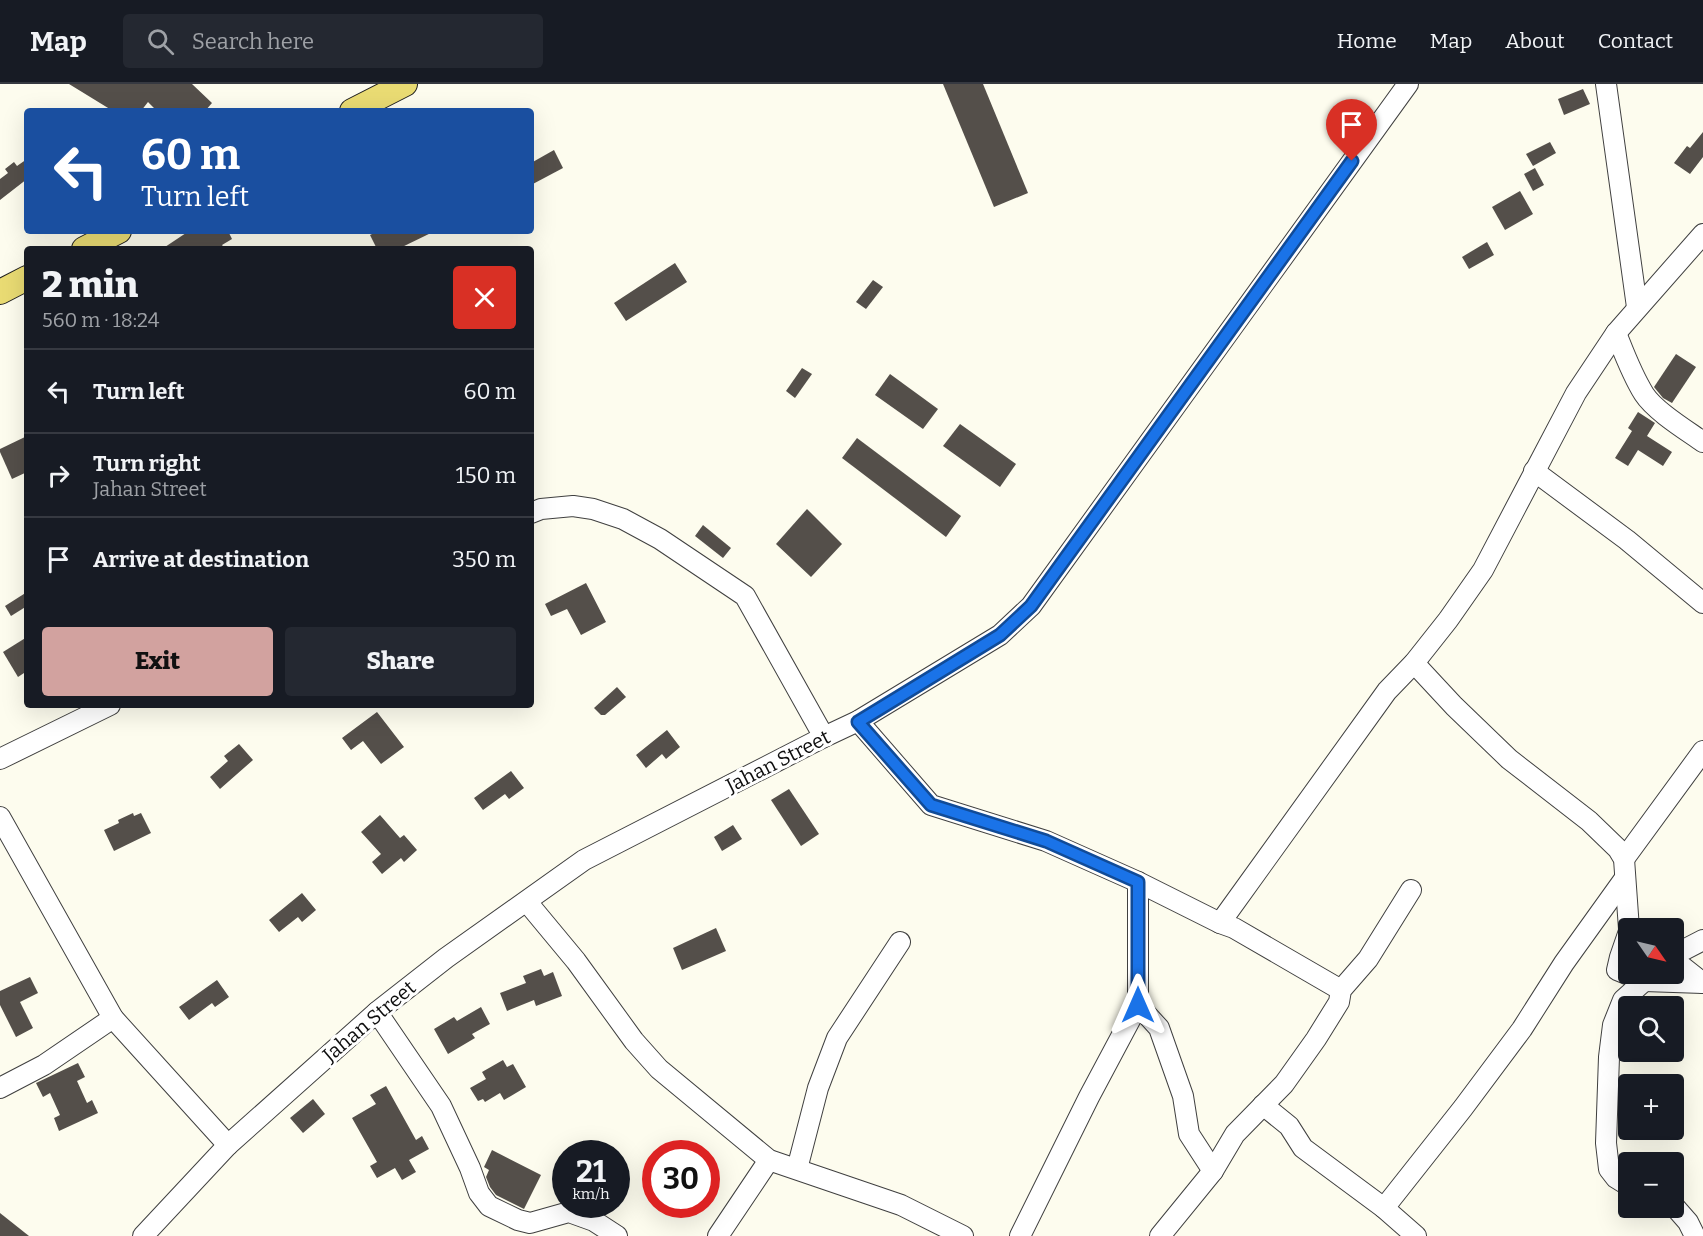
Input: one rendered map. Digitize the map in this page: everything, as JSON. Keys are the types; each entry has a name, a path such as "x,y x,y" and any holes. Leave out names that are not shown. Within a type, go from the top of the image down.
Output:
{"main road":[{"path":"357,108 395,86"},
{"path":"90,246 113,234"},
{"path":"0,292 24,280"}],"street":[{"name":"Jahan Street","path":"143,1236 228,1145 377,1012 446,958 584,860 824,737 858,722 1000,635 1031,606 1408,84"},
{"path":"1606,84 1637,307"},
{"path":"1221,923 1355,734 1387,691 1414,663 1448,620 1483,570 1575,393 1616,333 1703,234"},
{"path":"1616,333 1644,395 1672,421 1703,442"},
{"path":"1534,471 1628,540 1703,603"},
{"path":"534,512 573,506 593,509 623,519 660,539 745,596 824,737"},
{"path":"1414,663 1509,759 1588,821 1618,849 1625,868 1628,918"},
{"path":"0,759 104,708"},
{"path":"858,722 931,805 1046,841 1138,882 1234,928 1341,990"},
{"path":"1384,1208 1522,1029 1625,868 1702,754"},
{"path":"0,817 113,1018 228,1145"},
{"path":"1020,1236 1138,1005 1138,882"},
{"path":"1160,1236 1213,1171 1235,1134 1284,1084 1339,1002 1341,990 1368,959 1411,890"},
{"path":"527,902 576,961 634,1041 659,1069 768,1160 901,1205 963,1236"},
{"path":"1684,950 1703,940"},
{"path":"797,1169 818,1088 837,1038 900,942"},
{"path":"1684,968 1703,983"},
{"path":"1684,981 1703,983"},
{"path":"1618,1179 1609,1169 1606,1143 1609,1057 1613,1025 1623,1000 1640,984"},
{"path":"1138,1005 1159,1028 1183,1096 1189,1134 1213,1171"},
{"path":"377,1012 441,1106 479,1193 489,1206 518,1220 530,1223 569,1212 594,1221 617,1236"},
{"path":"0,1088 44,1065 113,1018"},
{"path":"1263,1105 1289,1126 1303,1148 1384,1208 1416,1236"},
{"path":"718,1236 768,1160"},
{"path":"1684,1217 1695,1236"}],"building":[{"path":"69,84 192,84 212,103 208,108 154,108 148,102 143,108 108,108"},
{"path":"943,84 983,84 1028,193 994,207"},
{"path":"1583,89 1590,104 1564,115 1558,99"},
{"path":"1703,132 1703,157 1690,174 1674,163 1687,146 1690,148"},
{"path":"1550,142 1556,153 1533,166 1526,154"},
{"path":"554,150 563,168 534,183 534,161"},
{"path":"24,161 24,181 0,200 0,179 8,173 5,169 14,162 17,166"},
{"path":"1535,168 1544,185 1533,191 1524,174"},
{"path":"1520,191 1533,214 1505,230 1492,207"},
{"path":"184,234 230,234 232,239 223,246 166,246"},
{"path":"429,234 404,246 376,246 370,235"},
{"path":"1487,242 1494,255 1469,269 1462,257"},
{"path":"675,263 687,282 626,321 614,303"},
{"path":"873,280 883,287 866,309 856,302"},
{"path":"1676,354 1696,367 1672,403 1663,398 1654,387"},
{"path":"802,368 812,374 795,398 786,391"},
{"path":"890,374 938,409 923,429 875,395"},
{"path":"1638,412 1655,423 1647,436 1672,452 1663,466 1638,450 1628,466 1615,458 1632,431 1628,428"},
{"path":"960,424 1016,464 1000,487 943,446"},
{"path":"24,437 24,473 12,479 0,449"},
{"path":"857,438 961,516 946,537 842,458"},
{"path":"807,509 842,544 811,577 776,544"},
{"path":"703,525 731,548 723,558 695,536"},
{"path":"586,583 606,622 581,635 567,609 551,616 545,604"},
{"path":"24,594 24,608 11,616 5,606"},
{"path":"24,639 24,673 18,677 3,652"},
{"path":"617,687 626,697 605,715 601,715 594,708"},
{"path":"377,712 404,747 381,764 363,741 351,750 342,738"},
{"path":"667,730 680,747 666,759 662,754 646,768 636,755"},
{"path":"239,744 253,760 220,789 210,777 228,761 224,756"},
{"path":"511,771 524,788 509,799 505,794 483,810 474,798"},
{"path":"789,789 819,834 801,846 771,800"},
{"path":"133,813 134,816 141,813 151,833 114,851 104,830"},
{"path":"380,815 400,838 404,835 417,850 404,862 401,858 382,874 372,862 381,854 361,832"},
{"path":"733,825 742,839 722,851 714,837"},
{"path":"302,893 316,910 302,922 298,917 279,932 269,920"},
{"path":"716,928 726,951 682,970 673,948"},
{"path":"541,969 544,976 553,972 562,996 536,1006 534,1000 507,1011 500,993 526,983 523,976"},
{"path":"30,977 38,993 20,1002 33,1028 16,1037 0,1005 0,991"},
{"path":"217,980 229,997 215,1007 212,1003 189,1020 179,1007"},
{"path":"481,1007 490,1024 472,1034 475,1038 448,1054 434,1029 454,1017 457,1021"},
{"path":"503,1060 507,1067 513,1064 526,1087 504,1100 500,1093 485,1102 483,1099 478,1101 470,1088 486,1079 482,1072"},
{"path":"78,1063 85,1077 77,1081 87,1103 92,1100 98,1113 59,1131 54,1118 60,1115 50,1093 43,1097 36,1083"},
{"path":"386,1086 416,1140 422,1136 429,1149 409,1160 416,1172 402,1180 395,1168 377,1178 370,1166 377,1162 352,1118 376,1104 370,1095"},
{"path":"313,1099 325,1114 303,1133 290,1118"},
{"path":"492,1150 541,1175 524,1209 496,1195 490,1187 486,1177 489,1170 484,1167"},
{"path":"0,1213 29,1236 0,1236"}],"route":[{"path":"1138,1005 1138,882 1046,841 931,805 858,722 1000,635 1031,606 1352,161"}]}
